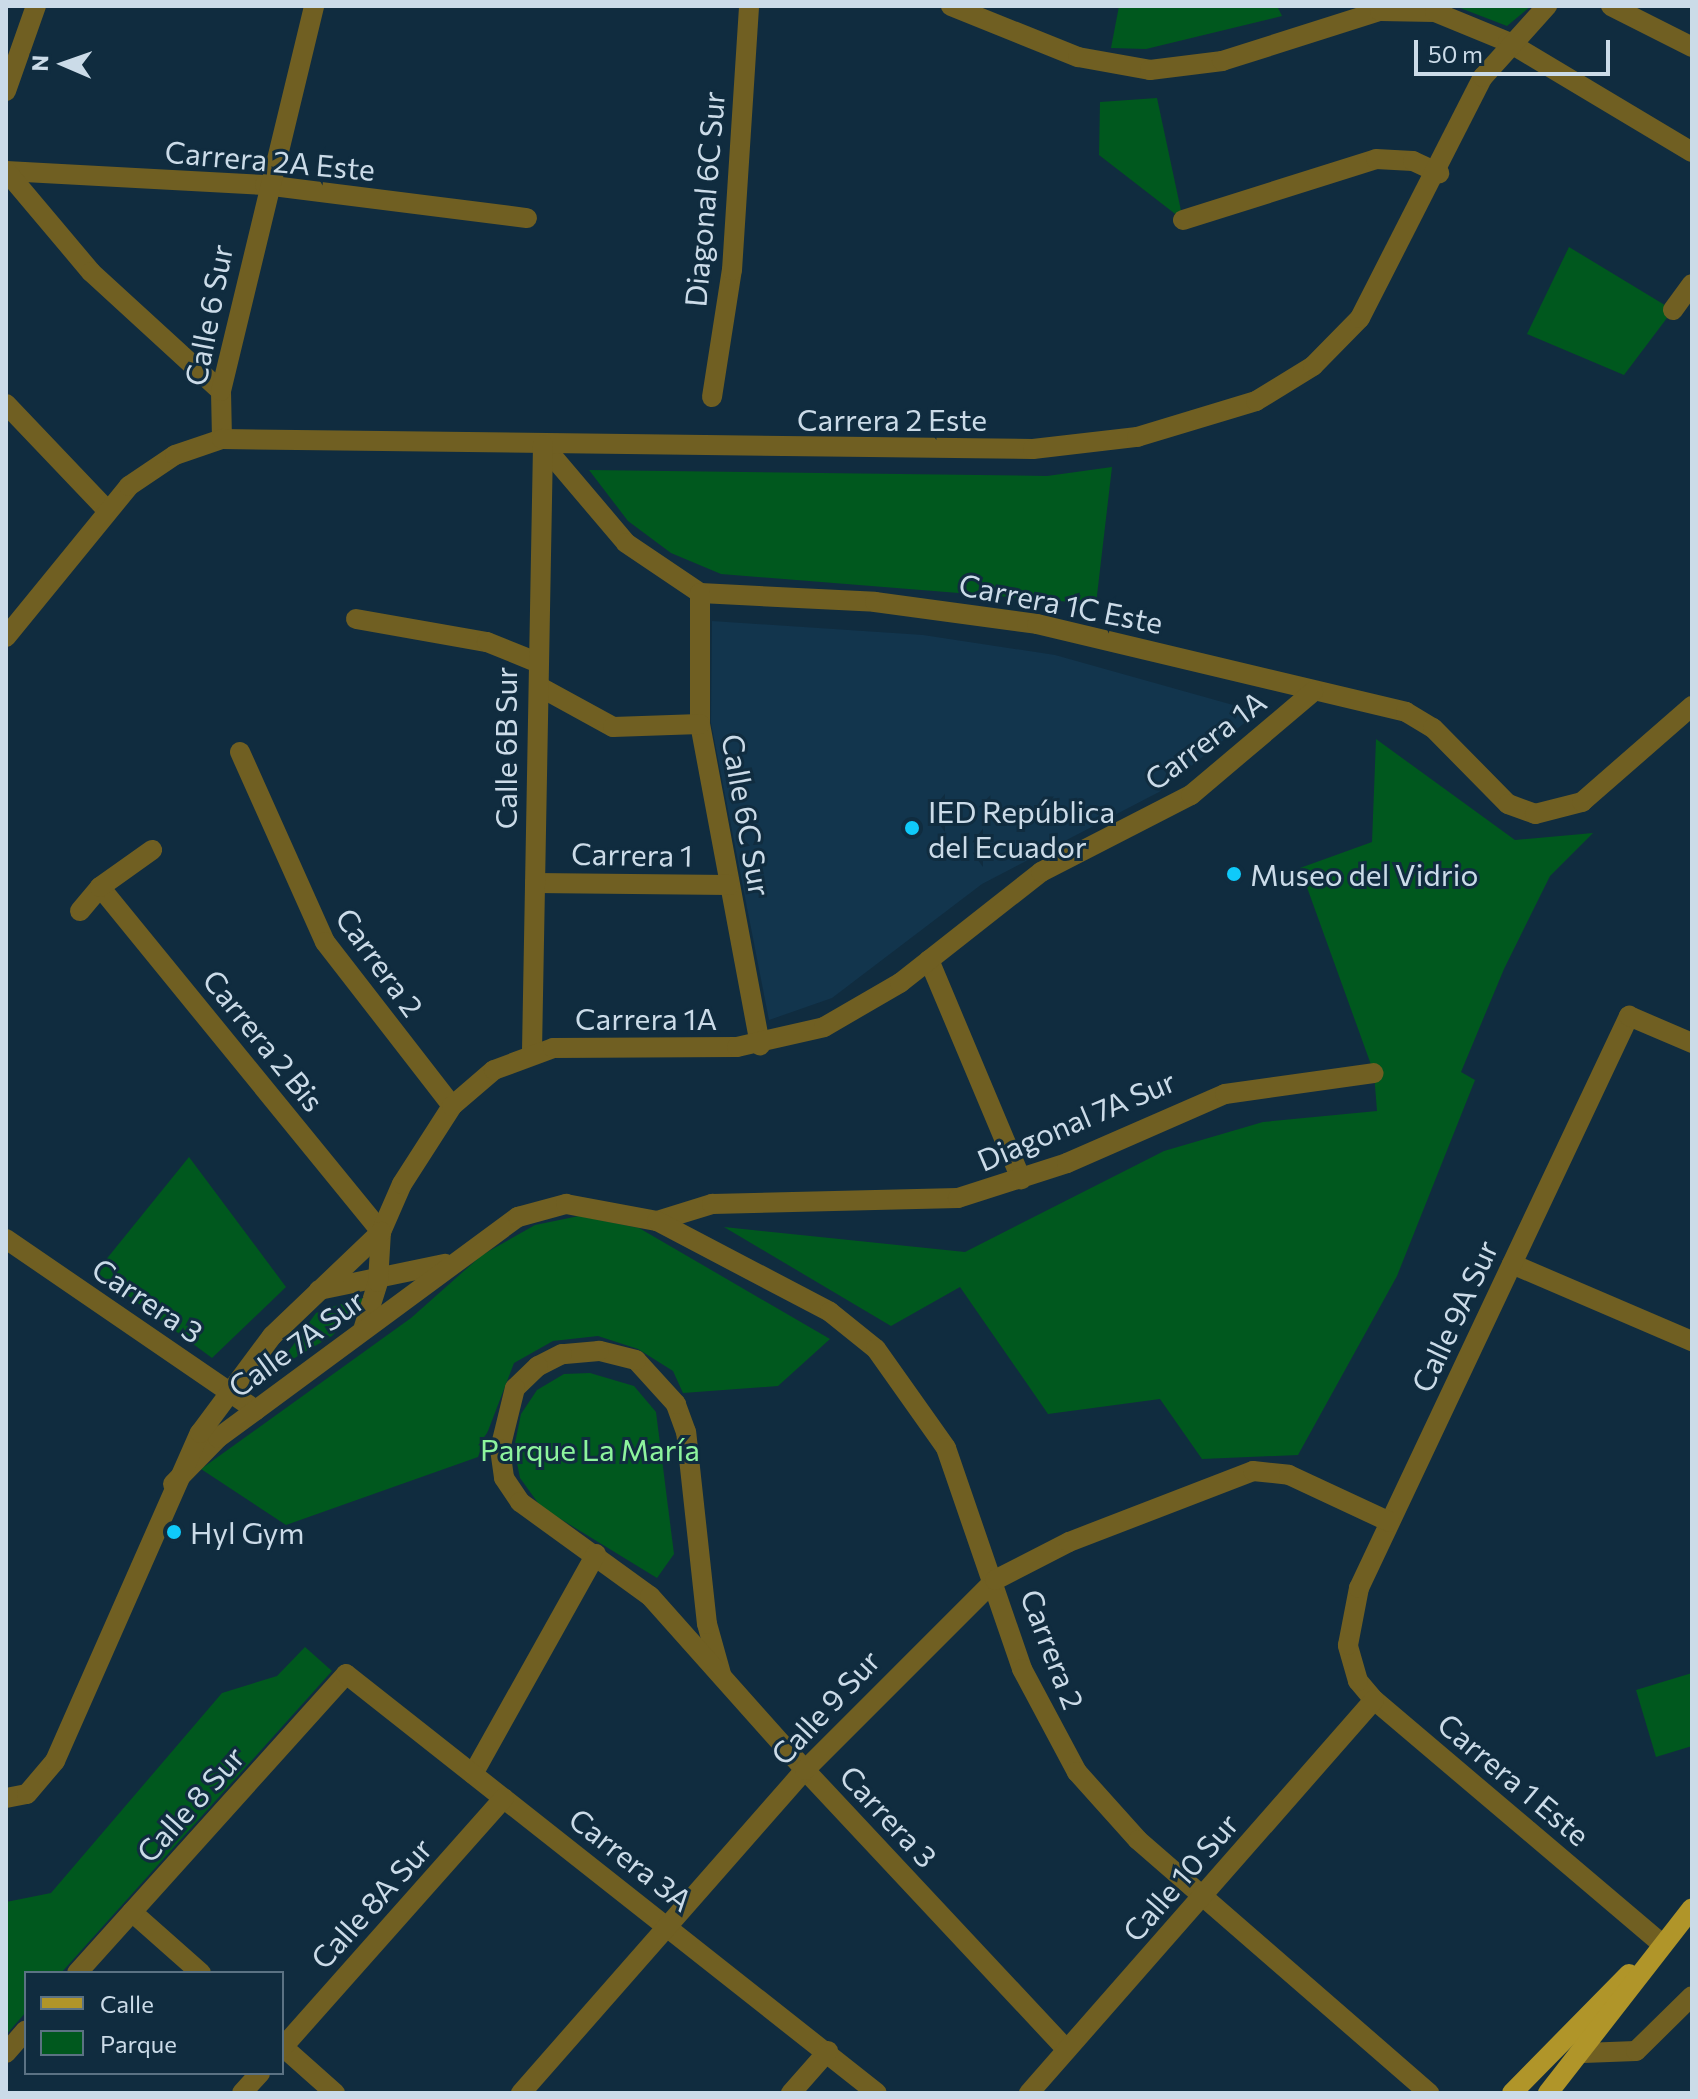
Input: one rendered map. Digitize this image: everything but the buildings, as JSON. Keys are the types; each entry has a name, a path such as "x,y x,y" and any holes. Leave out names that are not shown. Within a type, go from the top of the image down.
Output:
{"main road":[{"path":"1548,2093 1583,2053 1692,1908"},
{"path":"1512,2093 1662,1944"}],"street":[{"path":"6,91 36,6"},
{"name":"Calle 6 Sur","path":"222,439 221,391 265,185 314,6"},
{"name":"Diagonal 6C Sur","path":"712,397 732,270 749,6"},
{"path":"951,6 1078,57 1150,70 1222,61 1378,8 1435,12 1508,42 1692,152"},
{"name":"Carrera 2 Este","path":"222,439 1044,449 1222,415 1287,386 1339,344 1378,290 1439,173 1483,77 1508,42 1547,6"},
{"path":"1611,6 1692,47"},
{"path":"1183,220 1376,159 1413,161 1439,173"},
{"path":"6,171 91,272 221,391"},
{"name":"Carrera 2A Este","path":"6,171 265,185 527,218"},
{"path":"1673,310 1692,284"},
{"path":"6,404 107,510"},
{"path":"6,637 107,510 155,467 222,439"},
{"name":"Carrera 1C Este","path":"543,445 626,543 700,593 971,613 1419,718 1525,812 1550,814 1582,802 1692,706"},
{"name":"Calle 6B Sur","path":"532,1051 540,687 534,661 543,445"},
{"name":"Calle 6C Sur","path":"700,593 700,724 760,1045"},
{"path":"356,619 487,642 534,661"},
{"path":"540,687 613,727 649,731 700,724"},
{"name":"Carrera 1A","path":"532,1051 760,1045 849,1015 929,960 1041,872 1191,795 1313,692"},
{"name":"Carrera 2","path":"240,752 325,942 452,1106"},
{"path":"80,911 100,887 152,850"},
{"name":"Carrera 1","path":"535,883 729,885"},
{"name":"Carrera 2 Bis","path":"100,887 381,1232"},
{"path":"929,960 1021,1179"},
{"name":"Calle 9A Sur","path":"1348,1645 1359,1588 1629,1016 1692,1043"},
{"path":"319,1290 381,1232 452,1106 494,1070 532,1051"},
{"name":"Diagonal 7A Sur","path":"657,1221 724,1203 958,1198 1021,1179 1225,1094 1374,1073"},
{"name":"Calle 7A Sur","path":"173,1484 256,1410 461,1259 538,1208 593,1205 657,1221"},
{"name":"Carrera 2","path":"657,1221 830,1312 876,1349 946,1448 995,1580 1022,1669 1077,1772 1203,1896 1429,2093"},
{"path":"363,1332 378,1282 381,1232"},
{"name":"Carrera 3","path":"6,1239 256,1410"},
{"name":"Calle 7A Sur","path":"6,1798 38,1785 173,1484 228,1391 319,1290 378,1282 461,1259"},
{"path":"1512,1264 1692,1341"},
{"name":"Carrera 3","path":"721,1674 700,1582 686,1432 661,1381 636,1360 599,1351 562,1354 515,1388 500,1449 504,1478 520,1502 650,1596 805,1770 1067,2050"},
{"name":"Calle 9 Sur","path":"521,2093 670,1928 805,1770 995,1580 1183,1493 1253,1471 1289,1475 1390,1522"},
{"path":"473,1774 596,1554"},
{"name":"Carrera 1 Este","path":"1348,1645 1358,1681 1374,1700 1662,1944"},
{"name":"Carrera 3A","path":"346,1674 828,2051 877,2093"},
{"name":"Calle 8 Sur","path":"79,1971 346,1674"},
{"name":"Calle 10 Sur","path":"1029,2093 1374,1700"},
{"name":"Calle 8A Sur","path":"284,2045 504,1798"},
{"path":"132,1912 199,1971"},
{"path":"1583,2053 1636,2051 1692,1996"},
{"path":"6,2053 24,2032"},
{"path":"284,2049 335,2093"},
{"path":"791,2093 828,2051"},
{"path":"242,2093 258,2075"}],"shaded area":[{"name":"IED República del Ecuador","path":"712,621 923,635 1055,655 1258,712 1159,792 982,884 832,998 769,1020 711,723"}],"green space":[{"path":"1119,6 1277,6 1282,16 1146,49 1111,48"},
{"path":"1455,6 1531,6 1507,26"},
{"path":"1157,98 1183,220 1099,155 1100,102"},
{"path":"1569,247 1673,310 1624,375 1527,334"},
{"path":"1112,467 1096,604 721,574 671,553 628,521 589,470 1047,476"},
{"path":"1376,739 1515,840 1593,833 1550,876 1504,969 1461,1072 1475,1080 1397,1276 1298,1455 1202,1459 1160,1399 1048,1414 960,1287 891,1326 724,1227 965,1252 1164,1151 1263,1122 1377,1111 1374,1073 1300,868 1372,842"},
{"path":"189,1157 286,1287 212,1358 96,1272"},
{"path":"579,1216 639,1228 830,1339 778,1386 683,1393 673,1371 638,1349 598,1336 553,1341 514,1363 478,1457 286,1525 201,1469 411,1318 482,1255 535,1225"},
{"path":"369,1294 332,1336 276,1369 316,1313"},
{"name":"Parque La María","path":"590,1373 634,1386 656,1412 674,1554 657,1578 541,1507 520,1478 514,1448 521,1414 537,1390 564,1374"},
{"path":"305,1647 332,1671 63,1971 24,1971 24,2014 6,2035 6,1902 51,1893 222,1693 277,1676"},
{"path":"1692,1673 1692,1746 1656,1757 1636,1690"}],"place":[{"name":"IED República del Ecuador","path":"912,828"},
{"name":"Museo del Vidrio","path":"1234,874"},
{"name":"Hyl Gym","path":"174,1532"}]}
